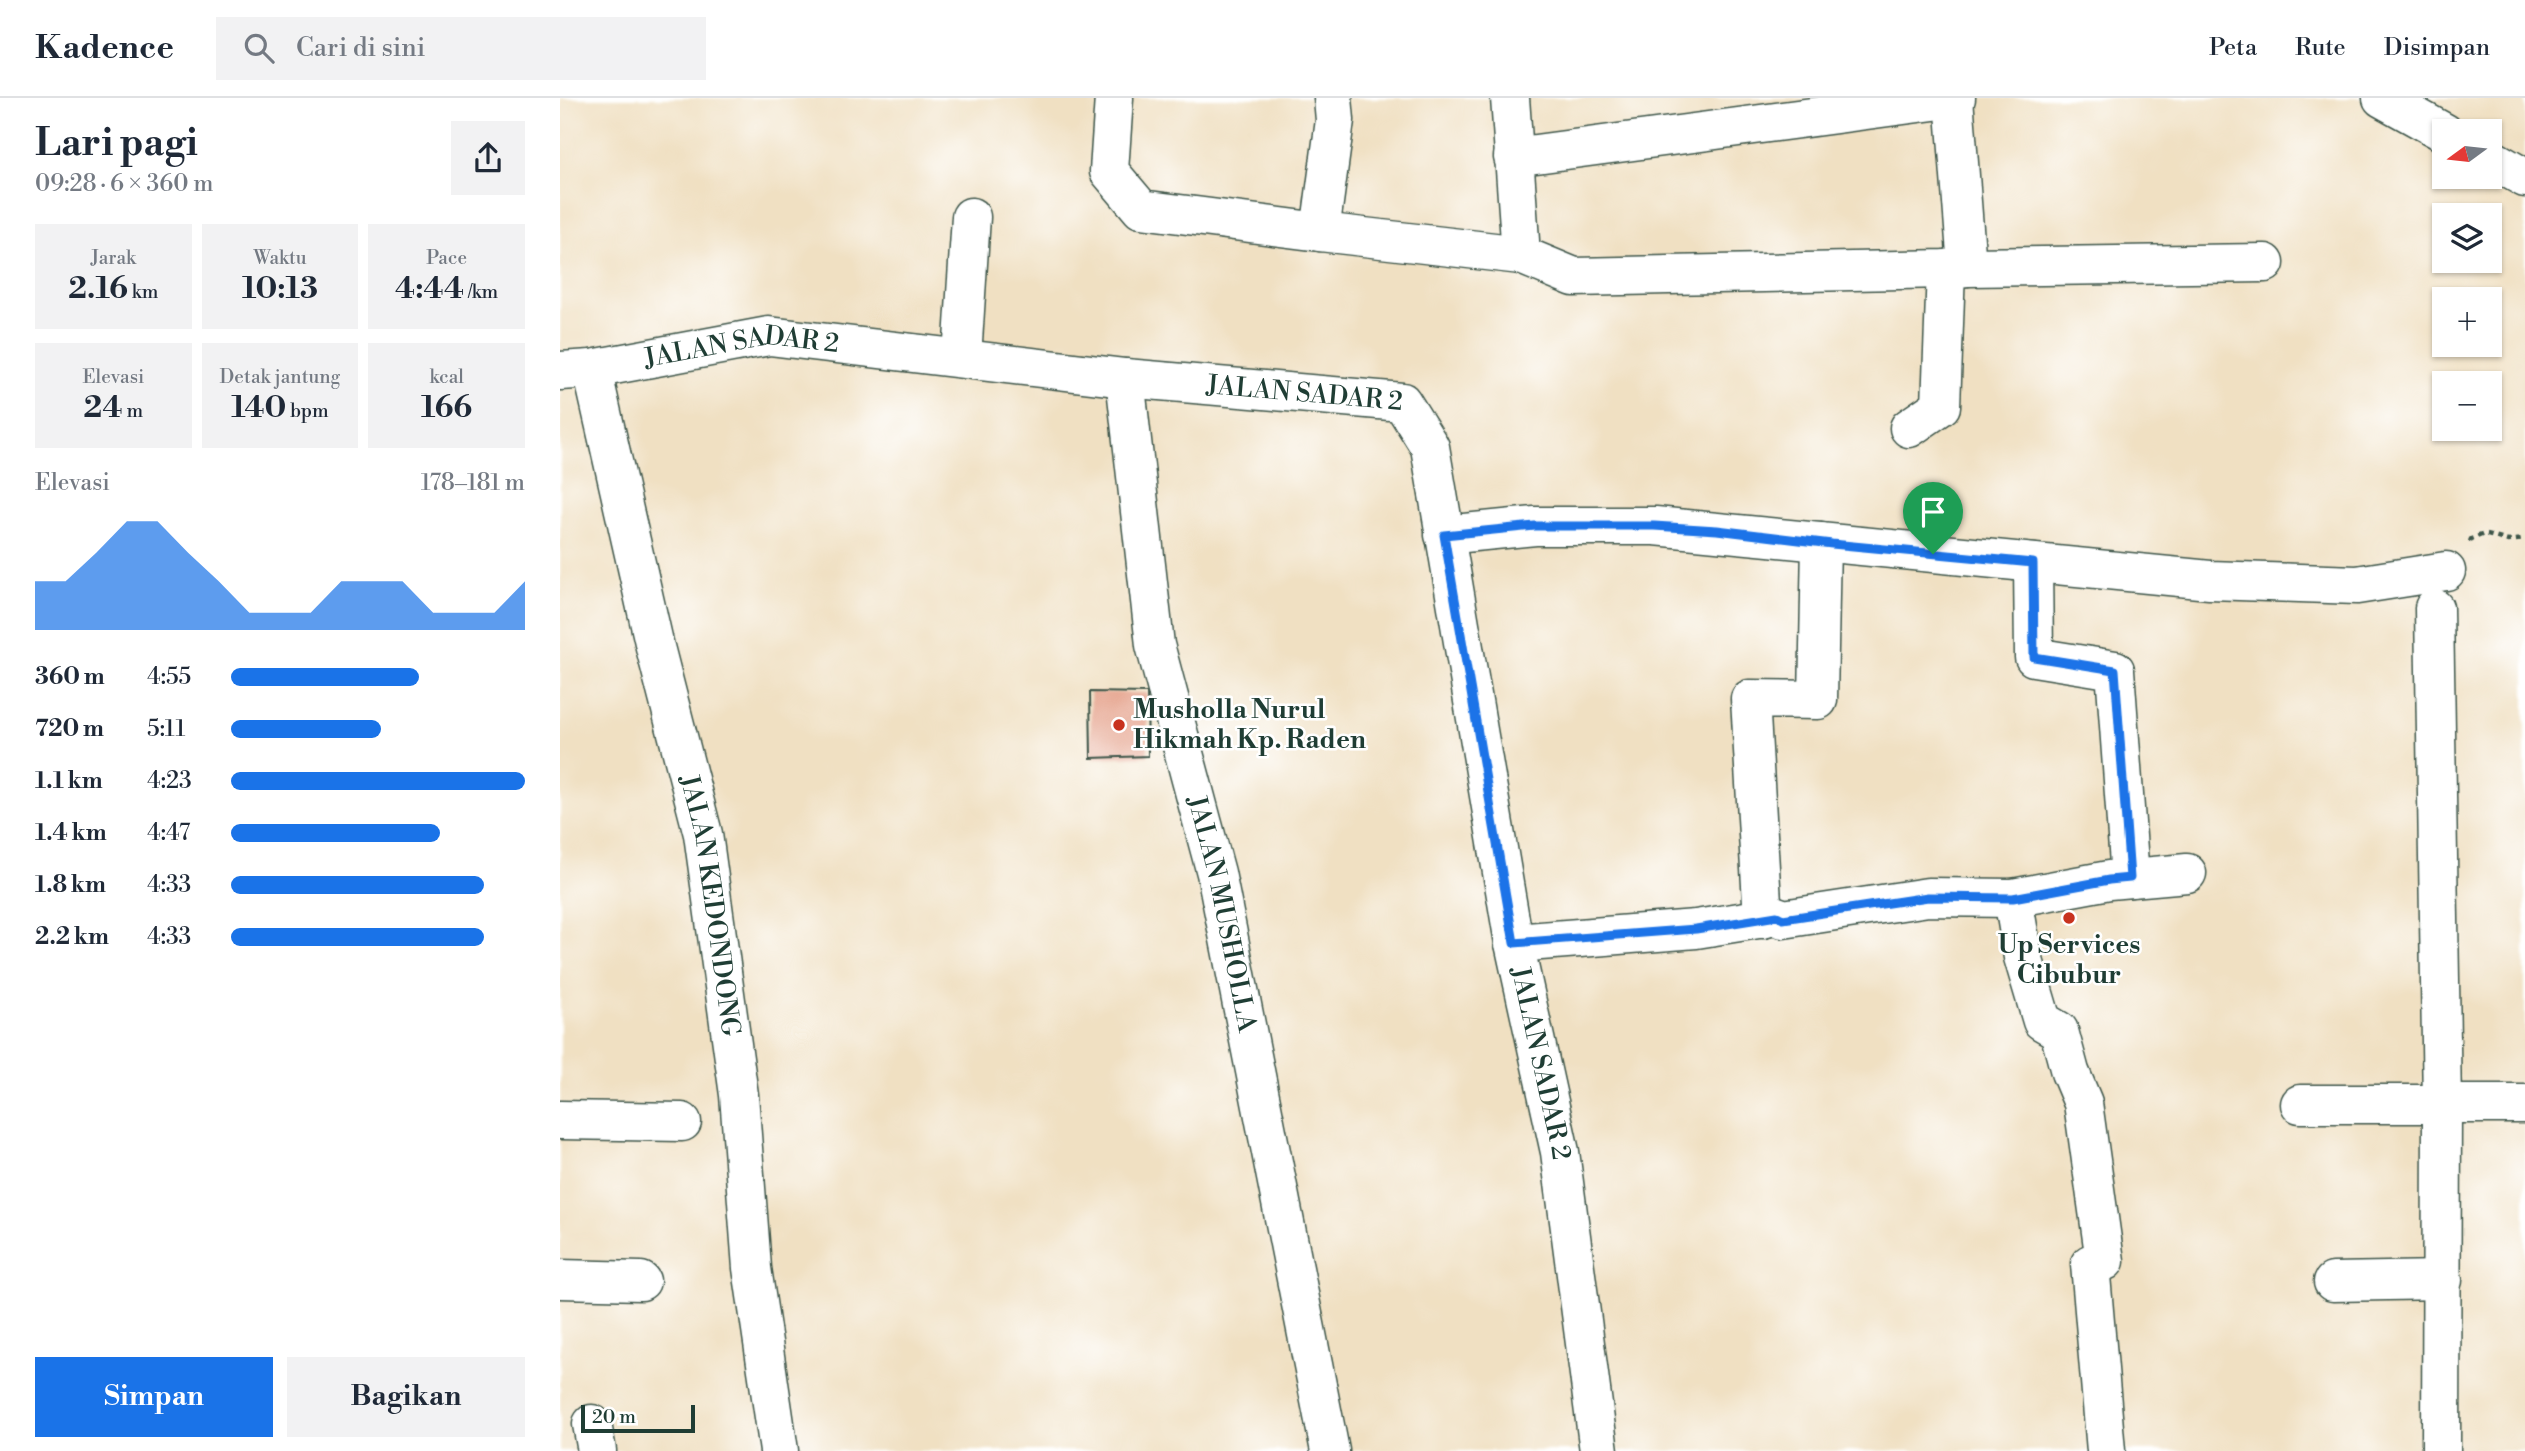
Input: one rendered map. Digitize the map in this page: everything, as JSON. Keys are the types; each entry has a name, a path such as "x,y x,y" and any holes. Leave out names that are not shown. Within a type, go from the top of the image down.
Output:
{"street":[{"path":"1114,98 1109,171 1141,209 1521,255 1574,277 2265,263"},
{"path":"1320,232 1335,120 1333,98"},
{"path":"1510,98 1521,255"},
{"path":"1513,157 1955,98 1956,268 1941,405 1909,428"},
{"path":"2382,98 2432,126"},
{"path":"2502,165 2525,178"},
{"path":"961,357 971,217"},
{"name":"JALAN SADAR 2","path":"576,370 769,336 1125,378 1402,402 1430,447 1514,943 1560,1152 1599,1451"},
{"name":"JALAN KEDONDONG","path":"576,370 655,647 703,834 739,1095 752,1268 779,1451"},
{"name":"JALAN MUSHOLLA","path":"1125,378 1155,645 1216,873 1330,1451"},
{"path":"1444,535 1535,526 1654,526 2210,580 2357,585 2446,571"},
{"path":"1763,919 1749,699 1818,701 1821,542"},
{"path":"2033,563 2034,657 2115,670 2130,878"},
{"path":"2434,608 2442,1105 2441,1451"},
{"path":"1514,943 1696,929 1928,897 2013,898 2109,880 2187,873"},
{"path":"2013,898 2023,957 2042,1021 2059,1031 2070,1072 2083,1103 2105,1261 2090,1264 2106,1451"},
{"path":"2300,1104 2525,1104"},
{"path":"560,1120 682,1122"},
{"path":"560,1279 642,1281"},
{"path":"2333,1282 2443,1280"}],"path":[{"path":"2446,571 2466,556 2471,539 2484,534 2508,541 2525,538"}],"building":[{"name":"Musholla Nurul Hikmah Kp. Raden","path":"1090,692 1147,693 1148,756 1091,758"}],"place":[{"name":"Musholla Nurul Hikmah Kp. Raden","path":"1119,725"},
{"name":"Up Services Cibubur","path":"2069,918"}],"route":[{"path":"1535,526 1654,526 1717,530 1933,554 2033,563 2034,657 2115,670 2130,878 2013,898 1928,897 1696,929 1514,943 1444,535 1535,526"}]}
